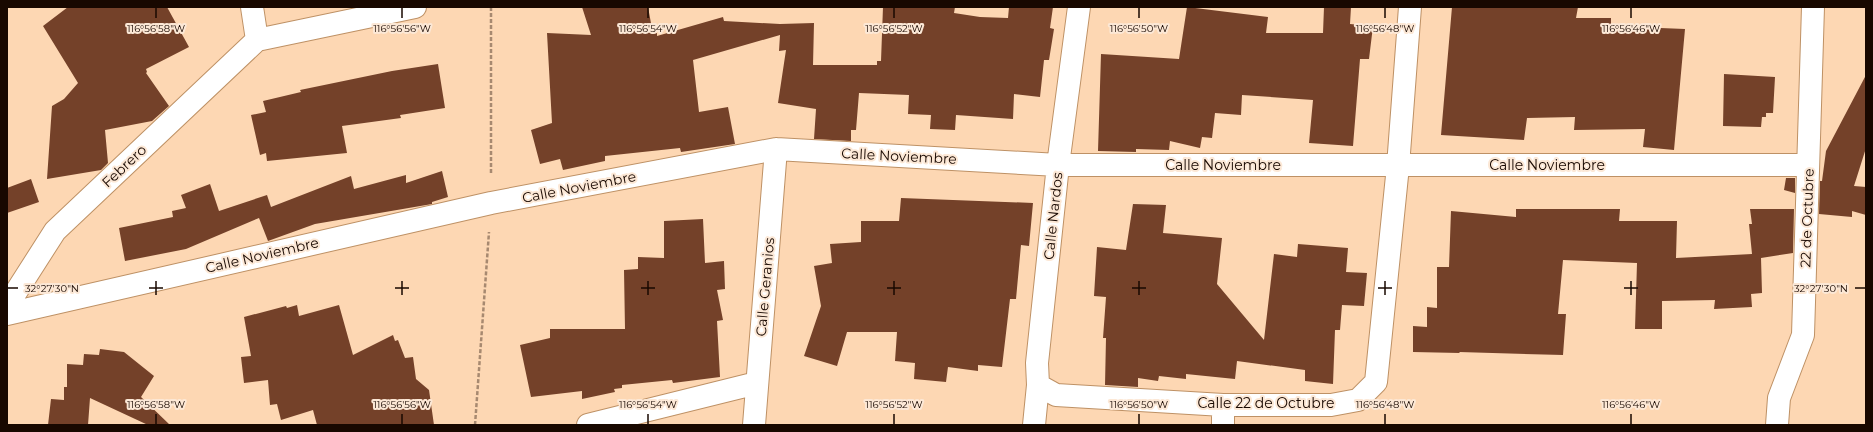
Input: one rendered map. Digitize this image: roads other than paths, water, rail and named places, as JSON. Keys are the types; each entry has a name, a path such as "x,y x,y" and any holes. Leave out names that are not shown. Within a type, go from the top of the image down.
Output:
{"street":[{"path":"252,7 257,40 415,7"},
{"name":"Calle Nardos","path":"1034,425 1038,386 1037,363 1058,165 1079,7"},
{"name":"Calle 22 de Octubre","path":"1038,386 1056,395 1223,415 1331,405 1358,400 1376,382 1398,166 1410,7"},
{"name":"22 de Octubre","path":"1777,425 1779,398 1803,335 1813,7"},
{"name":"Febrero","path":"7,306 55,231 257,40"},
{"name":"Calle Noviembre","path":"7,314 491,203 776,149 1058,165 1808,165"},
{"name":"Calle Geranios","path":"754,425 776,149"},
{"path":"588,425 758,383"}]}
